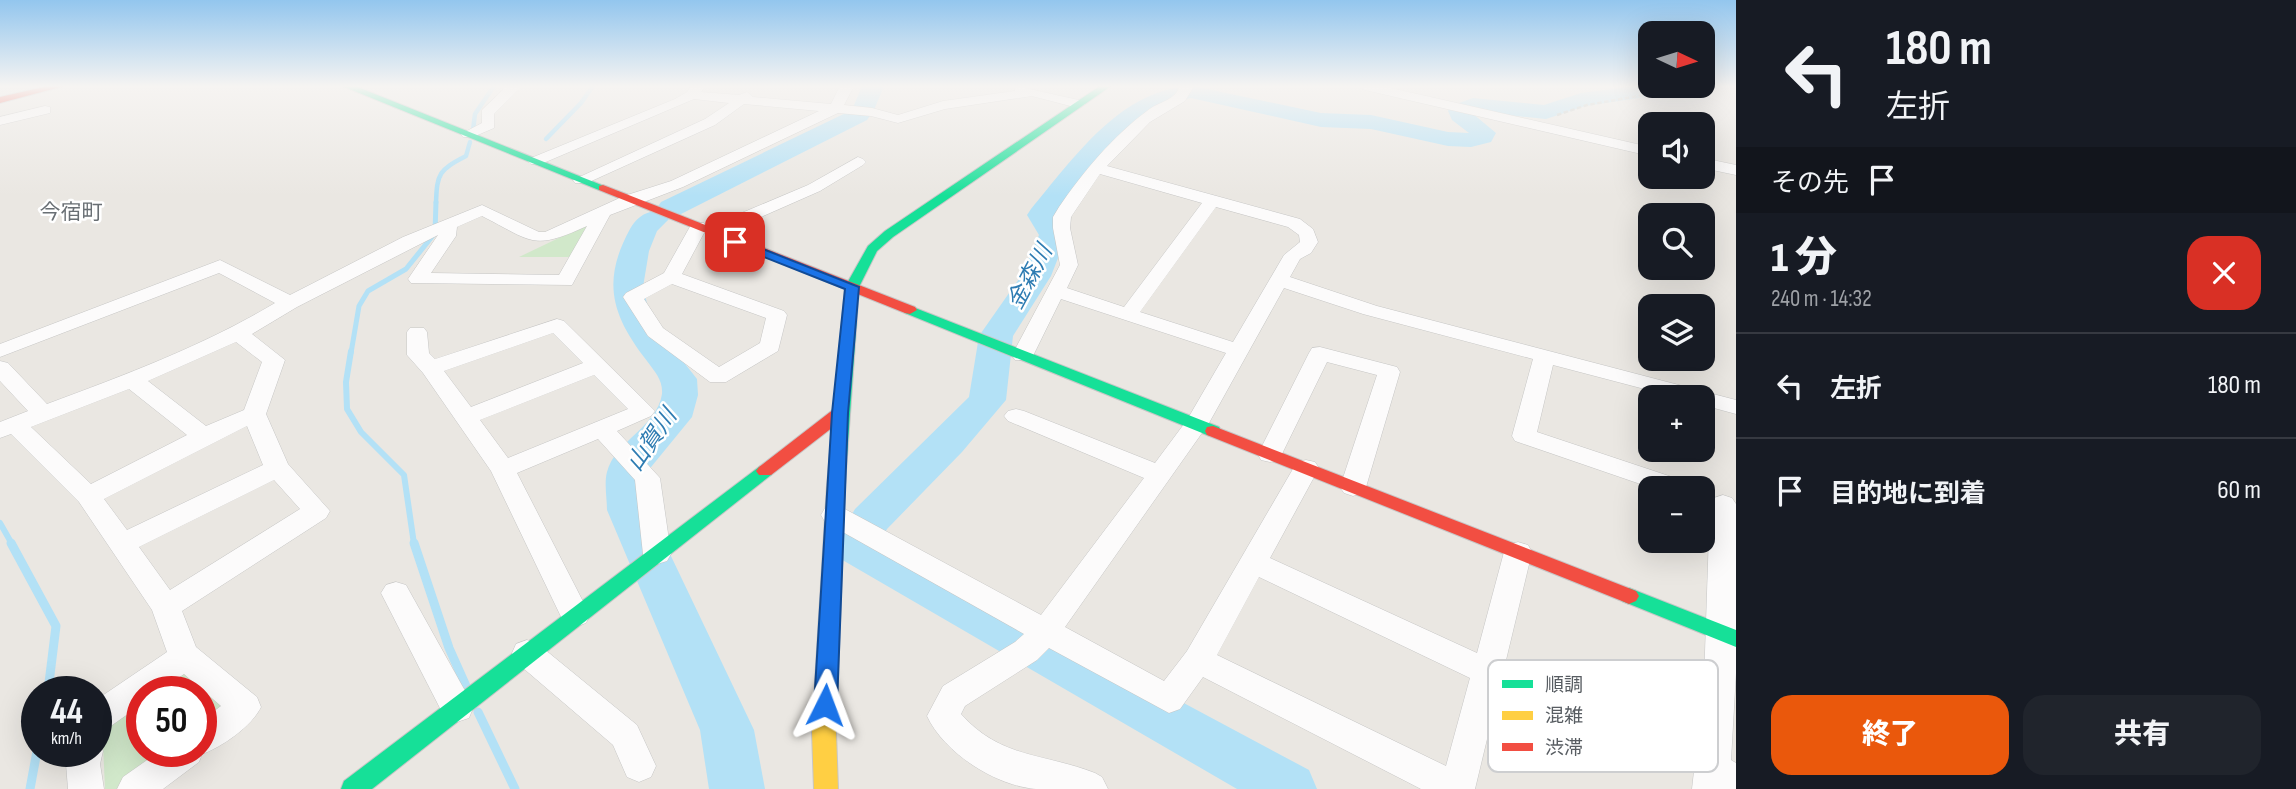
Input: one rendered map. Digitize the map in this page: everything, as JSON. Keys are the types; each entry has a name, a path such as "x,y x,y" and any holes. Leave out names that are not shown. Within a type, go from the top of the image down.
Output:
{"street":[{"path":"440,123 1728,636"},
{"path":"468,134 489,123"},
{"path":"536,161 623,123"},
{"path":"581,180 708,123"},
{"path":"209,676 186,656 174,634 166,607 88,496 7,427 132,380 238,334 290,303 437,229 482,210 536,237 548,237 630,200 677,184 806,123"},
{"path":"826,789 824,732 834,515 852,287 872,249 889,234 1051,123"},
{"path":"1023,355 1069,265 1069,250 1061,226 1062,216 1079,189 1144,123"},
{"path":"1516,123 1638,149"},
{"path":"671,277 777,315 770,346 718,377 655,332 633,297 671,277 705,230 814,188 858,162"},
{"path":"1715,166 1736,170"},
{"path":"1090,789 1083,784 1004,766 958,737 943,716 954,696 1027,651 1046,631 1197,423 1293,255 1305,249 1310,242 1307,233 1294,223 1099,169"},
{"path":"1128,315 1212,200"},
{"path":"437,229 447,236 418,279 565,282 602,214"},
{"path":"0,351 220,266 290,303"},
{"path":"1279,280 1370,310 1652,385"},
{"path":"1055,291 1237,350"},
{"path":"431,368 557,325 643,411 503,469"},
{"path":"417,332 418,355 431,368 503,469 575,615"},
{"path":"166,607 317,511 277,468 254,414 274,360 238,334"},
{"path":"1270,454 1320,353 1389,372 1353,487"},
{"path":"1544,356 1524,436 1642,476"},
{"path":"466,417 596,366"},
{"path":"0,368 43,414"},
{"path":"132,380 204,436"},
{"path":"1715,402 1736,407"},
{"path":"353,789 840,413"},
{"path":"88,496 204,436 254,414"},
{"path":"1016,416 1160,475"},
{"path":"602,429 647,478 657,554"},
{"path":"122,544 277,468"},
{"path":"834,515 1169,699 1198,660 1306,468"},
{"path":"1720,779 1720,687 1728,636 1723,596 1721,503"},
{"path":"1490,660 1518,552"},
{"path":"1254,562 1487,672"},
{"path":"396,593 457,708"},
{"path":"527,653 625,735 639,766"},
{"path":"112,707 186,656"},
{"path":"1198,660 1457,789 1488,668"},
{"path":"217,683 245,707 217,728"},
{"path":"83,767 86,789"},
{"path":"135,789 165,767"}],"path":[{"path":"1529,126 1538,123"}],"green space":[{"path":"588,224 573,257 519,257"},
{"path":"184,662 199,676 165,676"},
{"path":"217,692 236,709 217,723"},
{"path":"126,704 126,767 158,767 128,789 105,789 104,767 112,767 112,714"}],"waterway":[{"path":"473,130 474,123"},
{"path":"546,139 562,123"},
{"name":"山賀川","path":"671,208 843,123"},
{"name":"金森川","path":"1124,123 1088,158 1041,215 1053,235 1036,276 996,336 987,400 870,520 855,547 1289,789"},
{"name":"金森川","path":"1375,123 1448,139 1471,140 1483,137 1484,133 1470,123"},
{"path":"436,203 441,174 466,156 470,142"},
{"path":"351,353 359,306 368,291 406,269 435,233 436,202"},
{"name":"山賀川","path":"655,219 645,227 634,251 627,287 634,316 645,336 679,379 680,395 673,417 642,449 627,472 628,510 727,730 737,789"},
{"path":"351,351 346,382 347,409 361,432 404,475 414,544"},
{"path":"0,523 12,544"},
{"path":"11,543 56,626 50,676"},
{"path":"414,543 449,648 466,686"},
{"path":"478,712 515,789"},
{"path":"30,789 34,767"}],"traffic: fast":[{"path":"439,123 603,188"},
{"path":"836,485 852,287 872,249 889,234 1052,123"},
{"path":"910,310 1213,431"},
{"path":"353,789 765,471"},
{"path":"1629,596 1736,639"}],"traffic: slow":[{"path":"826,789 824,732 836,485"}],"traffic: jam":[{"path":"603,188 910,310"},
{"path":"765,471 840,413"},
{"path":"1213,431 1629,596"}],"district":[{"name":"今宿町","path":"71,212"}],"route":[{"path":"735,242 852,287 840,413 825,705"}]}
